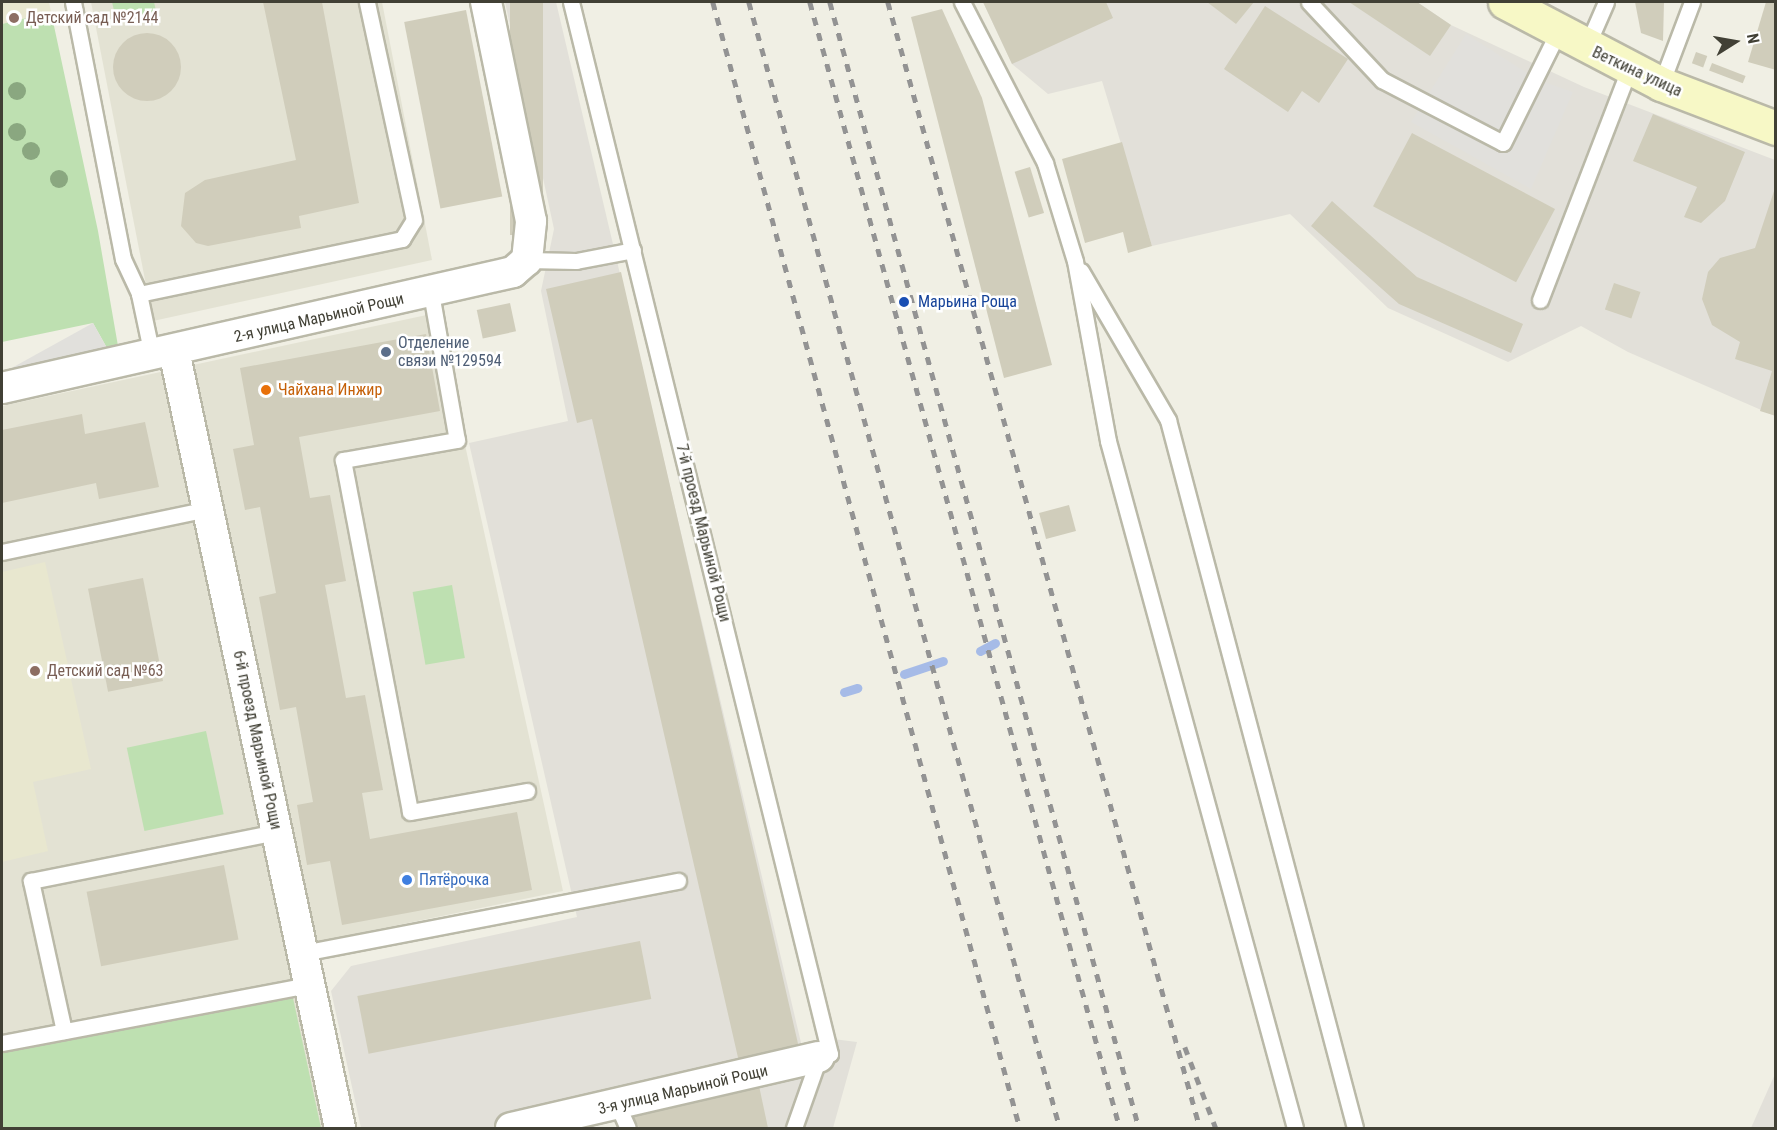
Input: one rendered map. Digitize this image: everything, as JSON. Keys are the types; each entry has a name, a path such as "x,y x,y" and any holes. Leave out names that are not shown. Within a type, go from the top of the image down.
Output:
{"street":[{"path":"486,2 531,221 528,260"},
{"name":"Веткина улица","path":"1504,2 1572,40 1661,84 1776,128"},
{"name":"2-я улица Марьиной Рощи","path":"2,388 498,279 528,260"},
{"name":"6-й проезд Марьиной Рощи","path":"163,353 208,509 340,1128"},
{"name":"3-я улица Марьиной Рощи","path":"511,1128 623,1117 819,1057"}],"lane":[{"path":"73,2 123,259 163,353"},
{"path":"139,294 402,239 414,220 368,2"},
{"name":"7-й проезд Марьиной Рощи","path":"571,2 830,1054 819,1057"},
{"path":"962,2 1045,163 1075,261 1108,441 1294,1128"},
{"path":"1309,2 1382,80 1503,143 1572,40 1606,2"},
{"path":"1661,84 1692,2"},
{"path":"1539,300 1629,69"},
{"path":"528,260 576,261 633,250"},
{"path":"1075,261 1168,420 1355,1128"},
{"path":"431,293 457,440 344,460 410,812 527,791"},
{"path":"2,552 208,509"},
{"path":"64,1031 31,881 277,832"},
{"path":"303,953 678,881"},
{"path":"2,1043 310,985"},
{"path":"794,1128 819,1057"}],"shaded area":[{"name":"Детский сад №2144","path":"2,2 49,2 51,12 2,24"},
{"path":"91,2 382,2 432,260 153,321"},
{"path":"505,2 556,2 802,1047 833,1039 857,1042 833,1128 618,1128 614,1117 557,1128 361,1128 331,991 351,966 577,917 469,443 568,421 541,291 554,229"},
{"path":"983,2 1417,2 1451,25 1584,87 1775,160 1775,416 1628,352 1581,326 1508,362 1388,308 1290,214 1152,246 1102,81 1048,94 1012,64"},
{"path":"1466,34 1538,80 1573,92 1531,189 1411,122"},
{"path":"436,313 563,891 291,947 332,1128 2,1128 2,406"},
{"path":"93,323 107,348 26,393 12,368"},
{"name":"Детский сад №63","path":"45,562 91,769 33,782 48,851 2,862 2,572"},
{"path":"1775,1074 1775,1128 1751,1128"}],"green space":[{"path":"112,2 154,2 156,11 116,19"},
{"path":"51,12 98,231 118,346 107,348 93,323 2,342 2,24"},
{"path":"452,585 465,658 425,665 413,592"},
{"path":"206,731 224,814 144,831 127,748"},
{"path":"293,998 321,1128 2,1128 2,1053"}],"building":[{"path":"263,2 322,2 359,203 299,216 301,228 208,246 196,243 181,226 185,193 205,180 296,160"},
{"path":"510,2 543,2 543,235 510,235"},
{"path":"983,2 1106,2 1113,18 1012,64"},
{"path":"1207,2 1254,2 1236,24"},
{"path":"1349,2 1417,2 1451,25 1430,56"},
{"path":"1635,2 1664,2 1663,41 1641,33"},
{"path":"1766,2 1776,2 1776,70 1748,62"},
{"path":"1265,6 1348,59 1319,103 1302,91 1288,112 1224,69"},
{"path":"942,9 982,98 1052,365 1004,378 911,17"},
{"path":"466,10 502,197 440,209 404,22"},
{"path":"140,33 154,33 166,38 176,48 181,67 176,86 166,96 154,101 140,101 128,96 118,86 113,74 113,60 118,48 128,38"},
{"path":"1696,52 1707,56 1703,67 1692,63"},
{"path":"1712,63 1746,76 1743,83 1709,70"},
{"path":"1653,114 1745,152 1725,201 1701,223 1684,217 1697,187 1633,161"},
{"path":"1412,133 1555,209 1516,282 1373,206"},
{"path":"1122,142 1152,246 1128,253 1123,232 1085,243 1062,159"},
{"path":"1030,167 1044,213 1029,218 1015,172"},
{"path":"1776,185 1776,416 1760,411 1772,371 1735,359 1740,342 1712,325 1702,299 1708,272 1720,258 1755,248"},
{"path":"1332,201 1417,277 1523,324 1511,353 1399,304 1311,226"},
{"path":"621,272 799,1048 739,1062 592,419 577,423 546,289"},
{"path":"1614,283 1640,292 1631,319 1605,309"},
{"path":"510,303 516,331 483,338 477,310"},
{"path":"426,334 440,411 299,437 310,498 330,495 346,581 325,585 346,698 365,695 383,790 362,793 370,839 517,812 532,890 342,925 330,861 307,865 297,805 313,802 296,707 280,710 259,597 276,593 260,507 245,510 233,449 254,445 240,368"},
{"path":"82,414 85,434 145,422 159,487 99,499 96,483 2,503 2,430"},
{"path":"1069,505 1076,531 1046,539 1039,513"},
{"path":"143,578 163,681 108,692 88,589"},
{"path":"224,865 239,940 101,966 87,892"},
{"path":"640,941 651,999 369,1054 357,996"},
{"path":"758,1081 768,1128 639,1128 632,1114"}],"waterway":[{"path":"980,651 995,643"},
{"path":"904,674 943,661"},
{"path":"844,692 857,688"}],"railway":[{"path":"713,2 1020,1128"},
{"path":"749,2 1060,1128"},
{"path":"810,2 1120,1128"},
{"path":"830,2 1139,1128"},
{"path":"888,2 1200,1128"},
{"path":"1185,1047 1216,1128"}],"place":[{"name":"Детский сад №2144","path":"14,18"},
{"name":"Марьина Роща","path":"904,302"},
{"name":"Отделение связи №129594","path":"386,352"},
{"name":"Чайхана Инжир","path":"266,390"},
{"name":"Детский сад №63","path":"35,671"},
{"name":"Пятёрочка","path":"407,880"}]}
